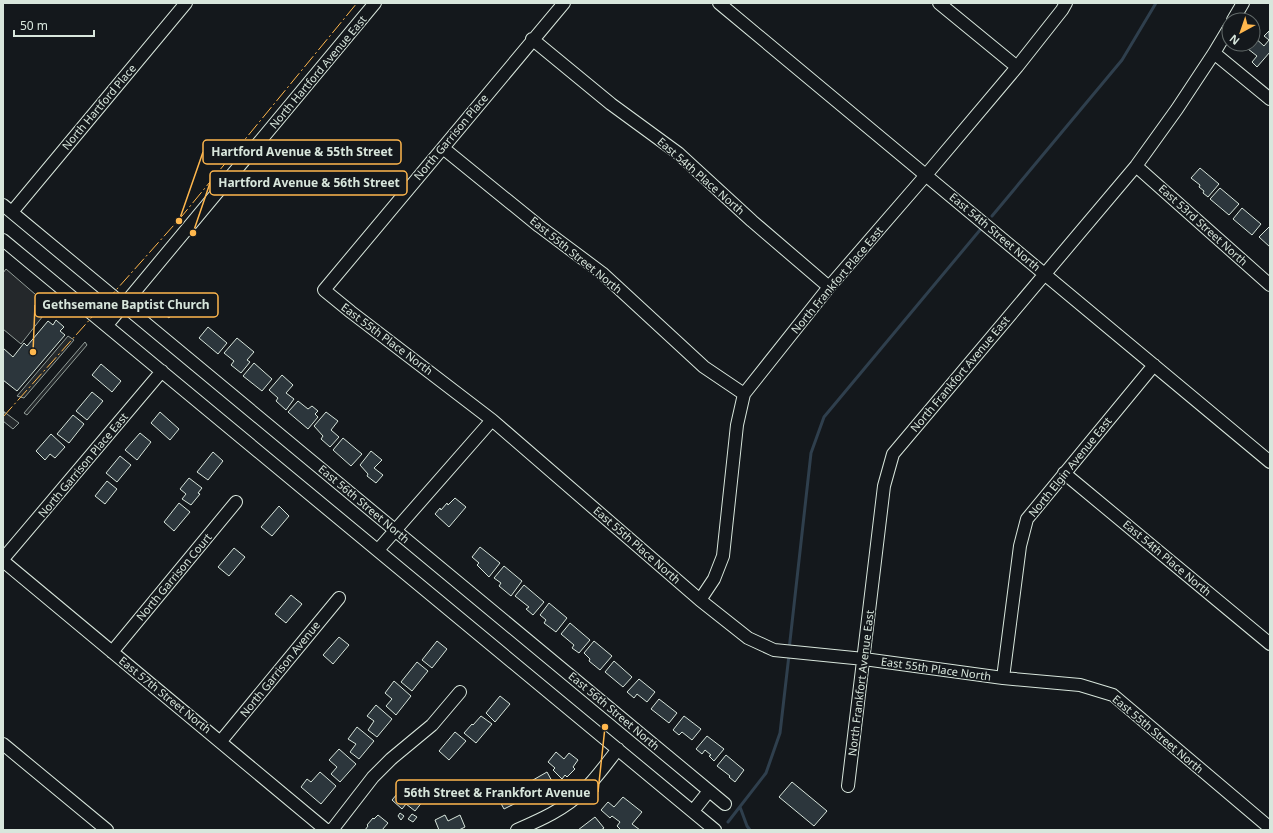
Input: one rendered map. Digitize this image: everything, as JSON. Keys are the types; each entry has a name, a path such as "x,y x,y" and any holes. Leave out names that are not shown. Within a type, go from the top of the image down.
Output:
{"street":[{"name":"North Hartford Place","path":"7,208 186,3"},
{"name":"North Hartford Avenue East","path":"107,325 375,3"},
{"name":"North Garrison Place","path":"324,290 532,39 564,3"},
{"name":"East 54th Street North","path":"719,3 1270,462"},
{"path":"939,3 1017,67"},
{"name":"North Frankfort Place East","path":"700,600 714,578 723,556 737,425 744,394 829,287 1017,67 1066,3"},
{"path":"1238,12 1243,3"},
{"name":"East 54th Place North","path":"532,39 611,104 678,153 752,221 829,287"},
{"name":"North Frankfort Avenue East","path":"848,786 884,486 893,454 1136,166 1177,109 1221,41"},
{"path":"1214,53 1270,99"},
{"name":"East 55th Street North","path":"443,148 539,226 602,273 704,367 744,394"},
{"name":"East 53rd Street North","path":"1136,166 1270,285"},
{"name":"East 56th Street North","path":"7,208 726,804"},
{"path":"3,240 715,830"},
{"name":"East 55th Place North","path":"324,290 492,420 700,600 748,638 774,650 864,659 1003,678"},
{"name":"North Elgin Avenue East","path":"1003,678 1020,546 1027,519 1154,365"},
{"name":"North Garrison Place East","path":"3,560 162,371"},
{"path":"378,550 492,420"},
{"name":"East 54th Place North","path":"1064,473 1270,644"},
{"name":"North Garrison Court","path":"112,652 236,502"},
{"name":"East 57th Street North","path":"3,560 326,830"},
{"name":"North Garrison Avenue","path":"221,742 339,598"},
{"name":"East 55th Street North","path":"1003,678 1080,686 1113,695 1270,828"},
{"path":"332,830 373,777 391,759 432,725 460,692"},
{"path":"3,744 107,830"},
{"path":"522,829 564,806 575,798 584,790 618,749"},
{"path":"693,811 709,791"}],"shaded area":[{"path":"6,269 50,307 21,344 3,329 3,273"},
{"path":"68,336 74,340 24,398 17,396"},
{"path":"85,342 87,345 27,415 24,413"},
{"path":"5,412 19,423 13,429 3,421 3,415"}],"building":[{"path":"1269,31 1270,52 1257,67 1252,62 1257,56 1252,52 1261,52 1261,43 1264,46 1269,40 1264,36"},
{"path":"1200,168 1219,184 1208,197 1199,187 1200,185 1191,178"},
{"path":"1220,188 1239,204 1229,215 1210,199"},
{"path":"1242,208 1261,224 1252,235 1233,219"},
{"path":"1269,227 1270,228 1270,247 1259,237"},
{"path":"176,293 191,305 181,316 175,311 169,318 159,310"},
{"path":"56,320 64,327 60,331 65,335 17,391 3,380 3,348 13,357 24,343 27,346 48,321 53,325"},
{"path":"208,327 227,343 218,354 199,338"},
{"path":"237,338 254,352 247,360 250,362 241,373 231,365 234,361 224,353"},
{"path":"254,363 272,379 262,391 243,376"},
{"path":"101,364 121,381 112,392 92,375"},
{"path":"282,375 293,385 286,393 294,399 286,410 276,401 278,398 269,390"},
{"path":"92,392 103,401 87,420 76,411"},
{"path":"298,401 308,409 312,406 318,411 315,414 318,417 308,429 288,412"},
{"path":"160,412 179,429 170,440 151,423"},
{"path":"326,412 338,421 331,430 339,437 330,447 321,439 323,436 314,426"},
{"path":"73,415 84,424 69,443 57,434"},
{"path":"140,433 151,442 137,460 125,450"},
{"path":"51,434 65,447 55,458 50,454 45,460 36,451"},
{"path":"343,438 362,454 351,466 333,450"},
{"path":"371,451 382,460 374,468 383,475 376,483 367,476 368,474 360,465"},
{"path":"213,452 223,461 208,480 197,472"},
{"path":"120,456 131,465 117,482 106,473"},
{"path":"189,478 202,488 198,493 200,494 191,505 182,499 186,494 180,489"},
{"path":"107,481 117,489 105,504 95,496"},
{"path":"455,498 466,507 449,527 435,514 440,508 441,510 447,503 448,505"},
{"path":"179,503 190,512 174,531 164,522"},
{"path":"279,506 289,516 272,536 261,527"},
{"path":"480,547 500,563 489,577 477,565 479,563 472,557"},
{"path":"234,548 245,557 229,576 218,567"},
{"path":"504,566 522,581 511,596 499,586 501,583 494,578"},
{"path":"524,585 544,602 533,615 526,609 529,607 515,596"},
{"path":"291,595 302,604 286,623 275,614"},
{"path":"549,603 567,618 556,632 544,623 546,620 540,615"},
{"path":"570,623 590,640 579,653 572,648 574,645 561,634"},
{"path":"339,637 349,645 333,664 323,655"},
{"path":"437,641 447,649 432,668 422,660"},
{"path":"594,641 612,656 600,670 589,661 590,659 584,653"},
{"path":"614,661 632,677 623,687 605,672"},
{"path":"417,662 428,671 412,691 401,682"},
{"path":"639,679 655,692 647,702 637,694 634,698 627,692"},
{"path":"394,681 411,696 396,715 386,706 392,699 385,693"},
{"path":"500,696 510,704 495,722 486,713"},
{"path":"659,699 677,713 669,723 651,709"},
{"path":"376,705 392,719 377,737 368,730 374,721 367,716"},
{"path":"481,716 492,724 476,743 464,733"},
{"path":"684,716 701,729 692,740 682,732 679,735 673,730"},
{"path":"357,727 374,741 359,759 350,752 356,744 348,739"},
{"path":"455,732 466,741 449,760 439,751"},
{"path":"707,736 724,749 714,761 709,756 711,755 705,750 702,754 696,749"},
{"path":"339,749 356,764 340,782 331,774 337,767 329,760"},
{"path":"556,752 564,759 569,753 578,760 573,767 575,769 567,777 565,775 562,779 553,770 555,768 548,762"},
{"path":"726,755 744,770 735,782 717,766"},
{"path":"320,772 336,786 321,804 301,787 307,779 311,782"},
{"path":"547,772 553,783 533,795 526,784"},
{"path":"408,781 427,796 415,811 406,804 402,809 392,800"},
{"path":"792,782 827,811 814,826 779,797"},
{"path":"520,787 526,798 504,809 498,798"},
{"path":"623,797 642,812 632,824 640,830 621,830 617,826 620,822 612,816 610,818 601,810 608,802 614,807"},
{"path":"400,813 404,816 401,820 398,816"},
{"path":"412,814 417,817 413,822 408,819"},
{"path":"378,815 388,823 382,830 365,830 373,818 374,819"},
{"path":"445,815 448,821 460,815 465,827 459,830 439,830 435,820"},
{"path":"595,817 604,828 601,830 578,830"}],"waterway":[{"path":"992,216 1122,60 1156,3"},
{"path":"789,650 811,453 824,417 980,230"},
{"path":"728,822 766,773 780,733 789,655"},
{"path":"740,807 750,830"}],"power":[{"path":"3,417 182,216 357,3"}],"place":[{"name":"Hartford Avenue & 55th Street","path":"179,221"},
{"name":"Hartford Avenue & 56th Street","path":"193,233"},
{"name":"Gethsemane Baptist Church","path":"33,352"},
{"name":"56th Street & Frankfort Avenue","path":"605,727"}]}
